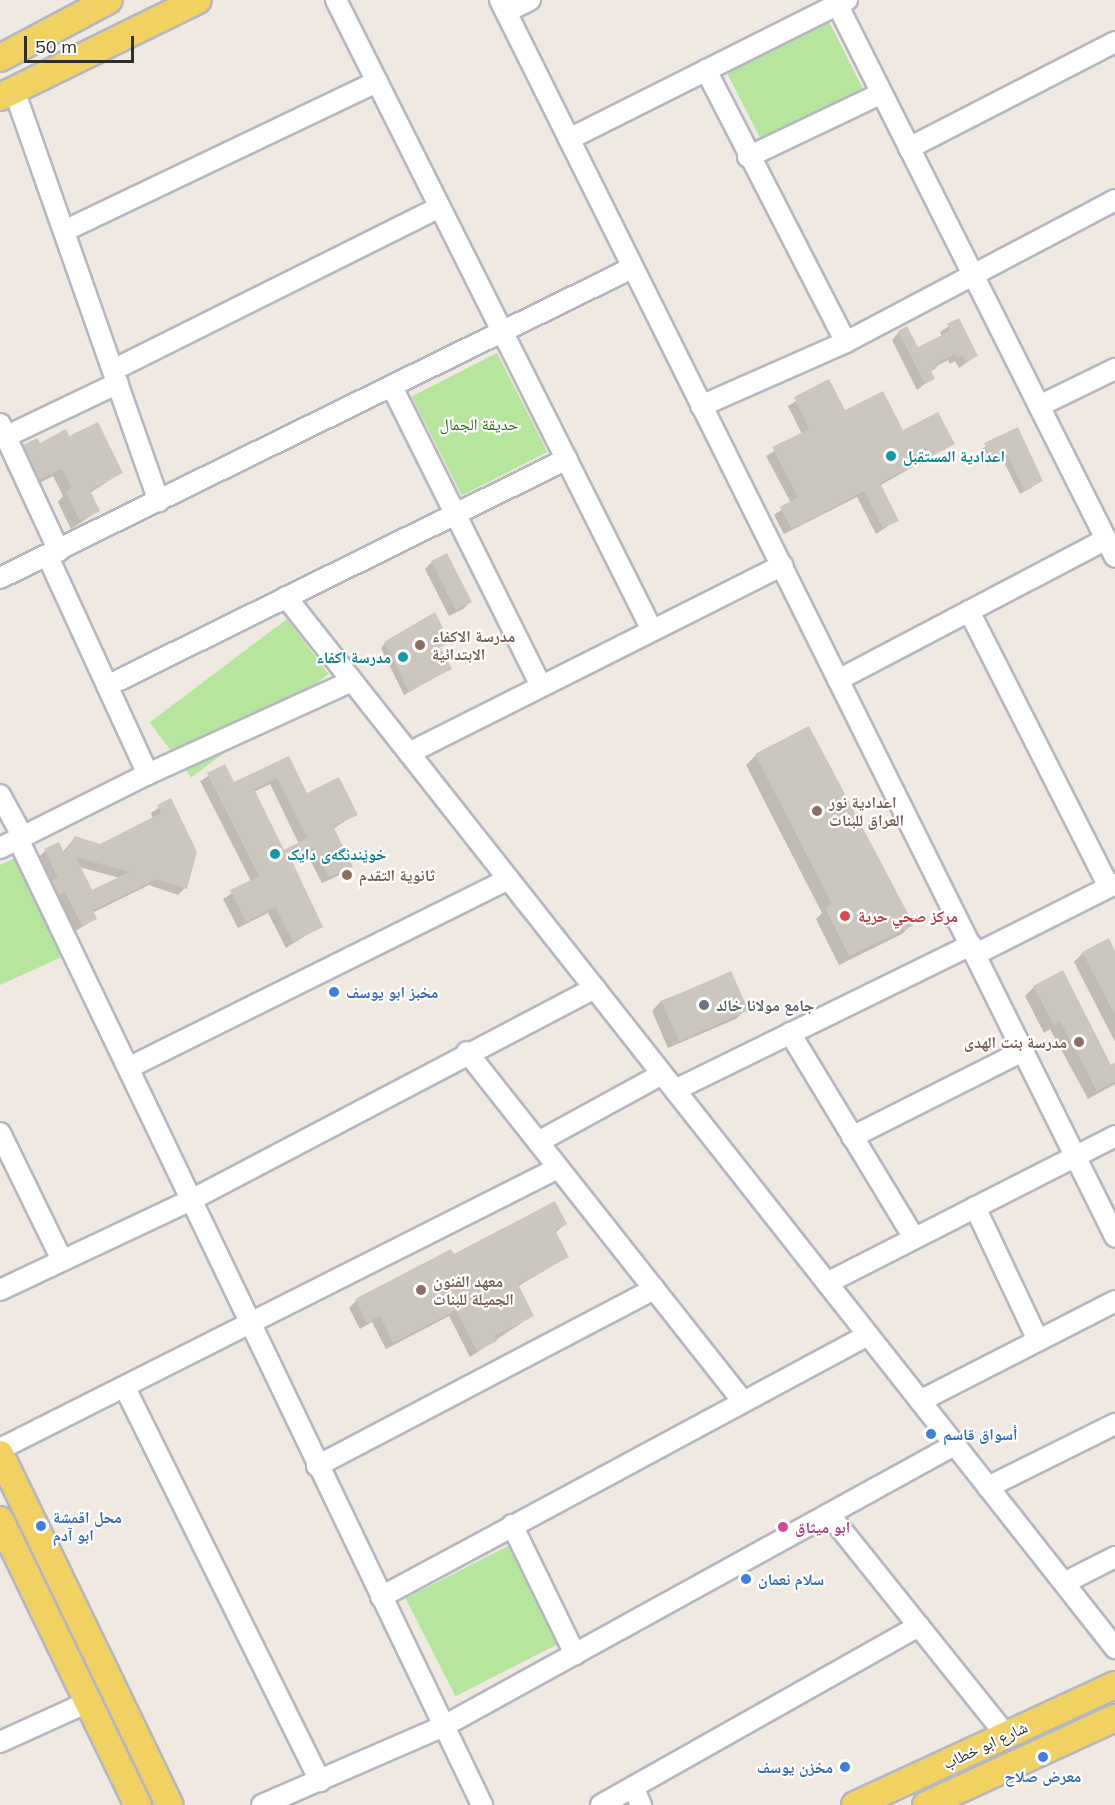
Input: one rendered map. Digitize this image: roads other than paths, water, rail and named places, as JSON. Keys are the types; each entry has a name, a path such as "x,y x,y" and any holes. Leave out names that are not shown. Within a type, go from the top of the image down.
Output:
{"main road":[{"path":"0,58 82,6 109,0"},
{"path":"7,94 198,0"},
{"path":"0,1452 170,1805"},
{"path":"0,1520 138,1805"},
{"name":"شارع ابو خطاب","path":"855,1805 1115,1685"},
{"name":"شارع ابو خطاب","path":"926,1805 1115,1718"}],"street":[{"path":"336,0 652,630"},
{"path":"530,0 503,6 1115,1236"},
{"path":"569,140 840,2 909,148 1111,547 969,611 838,680"},
{"path":"909,148 1115,42"},
{"path":"706,70 748,157 846,342"},
{"path":"64,231 377,82"},
{"path":"748,157 882,93"},
{"path":"7,94 64,231 159,501"},
{"path":"701,406 846,342 1115,200"},
{"path":"148,774 107,686 2,429 115,377 440,207"},
{"path":"0,578 504,334 633,268"},
{"path":"1039,406 1115,369"},
{"path":"392,387 541,686"},
{"path":"107,686 567,459"},
{"path":"409,753 782,565"},
{"path":"286,597 1115,1648"},
{"path":"675,1090 790,1034 1112,885 969,611"},
{"path":"0,848 148,774 352,681"},
{"path":"0,795 193,1199 248,1325 482,1805"},
{"path":"130,1067 508,879"},
{"path":"0,1290 193,1199 467,1052 595,988"},
{"path":"790,1034 914,1238"},
{"path":"852,1137 1023,1051"},
{"path":"467,1052 742,1400"},
{"path":"538,1142 662,1074"},
{"path":"0,1133 62,1260"},
{"path":"827,1283 1115,1136"},
{"path":"0,1452 558,1168"},
{"path":"975,1207 1038,1340"},
{"path":"317,1466 654,1289"},
{"path":"920,1401 1115,1301"},
{"path":"381,1596 742,1400 868,1335"},
{"path":"125,1388 320,1780"},
{"path":"988,1487 1115,1424"},
{"path":"262,1805 444,1726 954,1445"},
{"path":"829,1514 1006,1735"},
{"path":"512,1526 575,1654"},
{"path":"1064,1583 1115,1557"},
{"path":"601,1805 637,1796 919,1626"},
{"path":"0,1742 88,1702"}],"place":[{"name":"اعدادية المستقبل","path":"891,456"},
{"name":"مدرسة الاكفاء الابتدائية","path":"420,645"},
{"name":"مدرسة اكفاء","path":"403,657"},
{"name":"اعدادية نور العراق للبنات","path":"817,811"},
{"name":"خوێندنگەی دایک","path":"275,854"},
{"name":"ثانوية التقدم","path":"347,875"},
{"name":"مركز صحي حرية","path":"845,916"},
{"name":"مخبز ابو يوسف","path":"334,992"},
{"name":"جامع مولانا خالد","path":"704,1005"},
{"name":"مدرسة بنت الهدی","path":"1079,1042"},
{"name":"معهد الفنون الجميلة للبنات","path":"421,1290"},
{"name":"أسواق قاسم","path":"931,1434"},
{"name":"محل اقمشة ابو آدم","path":"41,1526"},
{"name":"ابو ميثاق","path":"783,1527"},
{"name":"سلام نعمان","path":"746,1579"},
{"name":"معرض صلاح","path":"1043,1757"},
{"name":"مخزن يوسف","path":"845,1767"}],"park label":[{"name":"حديقة الجمال","path":"479,424"}]}
